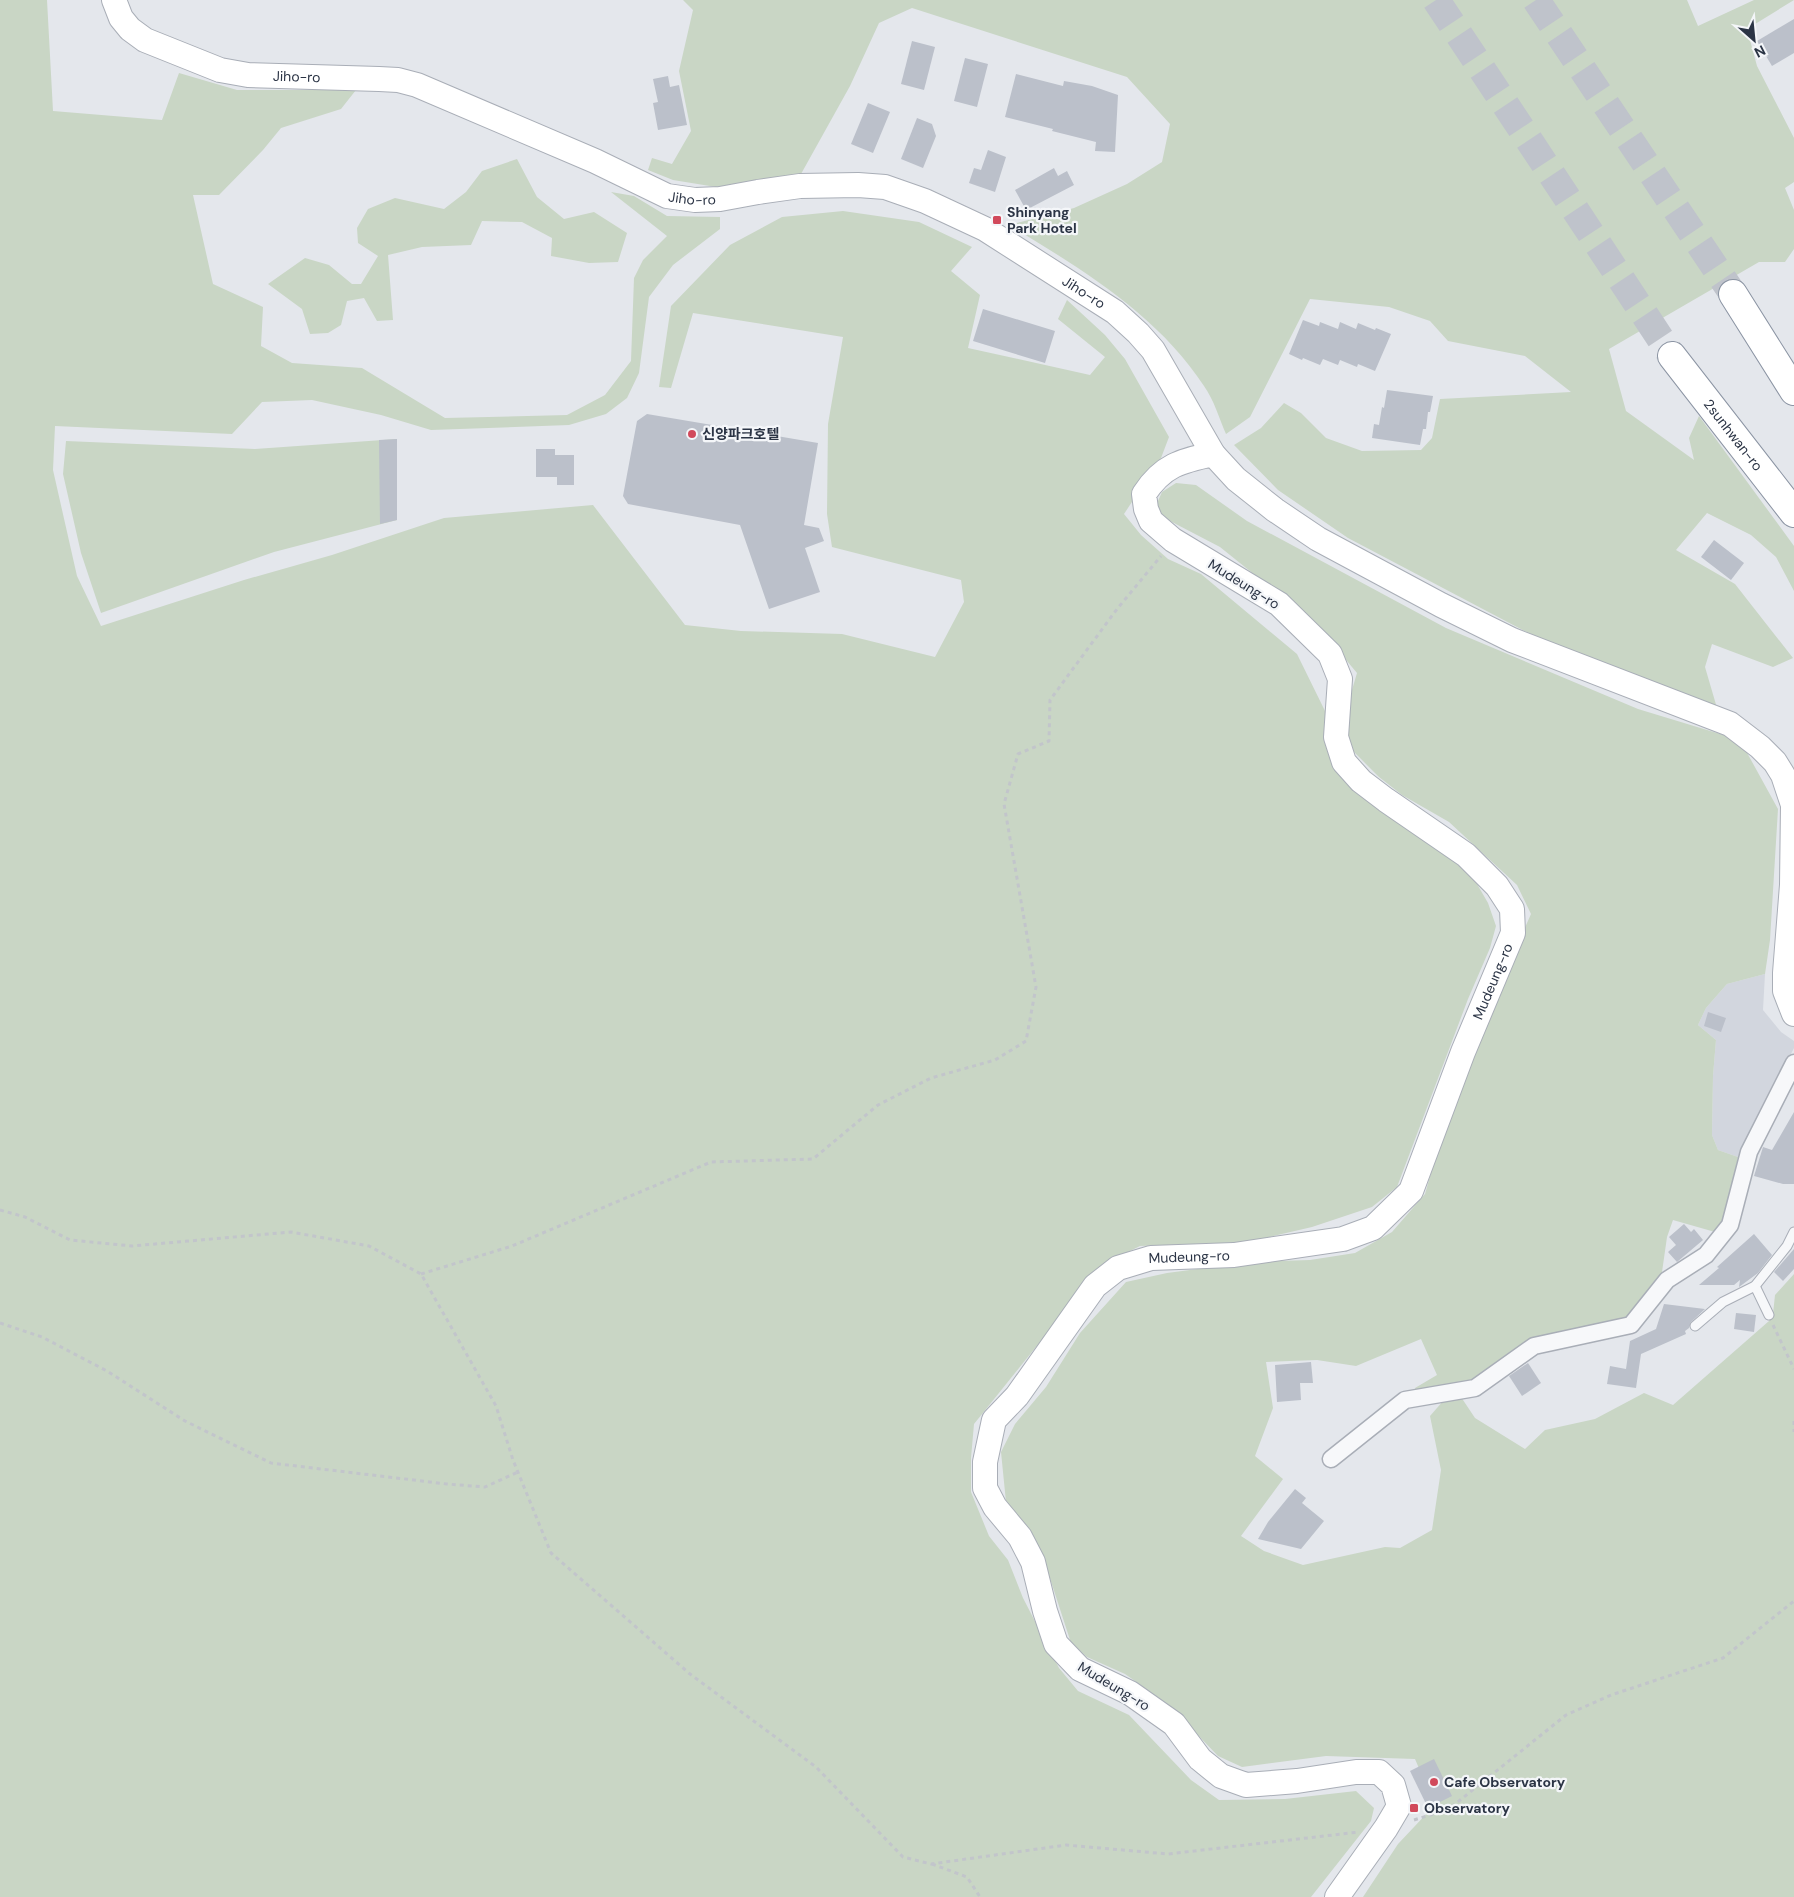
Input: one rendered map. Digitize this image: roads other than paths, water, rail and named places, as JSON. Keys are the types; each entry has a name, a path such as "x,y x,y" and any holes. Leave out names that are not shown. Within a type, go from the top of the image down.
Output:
{"highway":[{"path":"1733,294 1794,391"},
{"name":"2sunhwan-ro","path":"1672,356 1794,513"}],"main road":[{"name":"Jiho-ro","path":"114,0 122,18 130,29 145,40 220,70 248,75 379,78 417,85 595,161 667,196 695,200 720,199 800,186 858,185 885,187 925,201 985,229 1115,312 1153,350 1214,454"},
{"name":"Mudeung-ro","path":"1214,454 1180,462 1154,479 1144,494 1146,509 1151,521 1174,540 1279,604 1330,654 1340,679 1336,737 1344,762 1360,781 1466,855 1497,886 1512,909 1513,933 1463,1052 1412,1191 1373,1228 1343,1239 1234,1255 1151,1258 1118,1268 1095,1286 1017,1396 994,1420 985,1462 985,1488 994,1507 1020,1537 1033,1562 1045,1611 1056,1644 1080,1669 1130,1693 1174,1724 1200,1758 1221,1776 1246,1785 1297,1781 1356,1772 1379,1772 1393,1785 1399,1806 1386,1828 1337,1897"},
{"path":"1214,454 1236,479 1275,510 1318,539 1350,557 1512,640 1730,724 1775,762 1782,775 1792,805 1792,885 1785,991 1794,1014"}],"street":[{"path":"1331,1459 1405,1400 1475,1388 1534,1346 1632,1325 1667,1280 1706,1255 1730,1226 1749,1152 1794,1063"}],"lane":[{"path":"1696,1326 1723,1302 1755,1286 1787,1246 1794,1232"},
{"path":"1755,1286 1769,1315"}],"tunnel":[{"path":"1436,0 1672,356"},
{"path":"1536,0 1733,294"}],"place":[{"name":"Shinyang Park Hotel","path":"997,220"},
{"name":"신양파크호텔","path":"692,434"},
{"name":"Cafe Observatory","path":"1434,1782"},
{"name":"Observatory","path":"1414,1808"}]}
